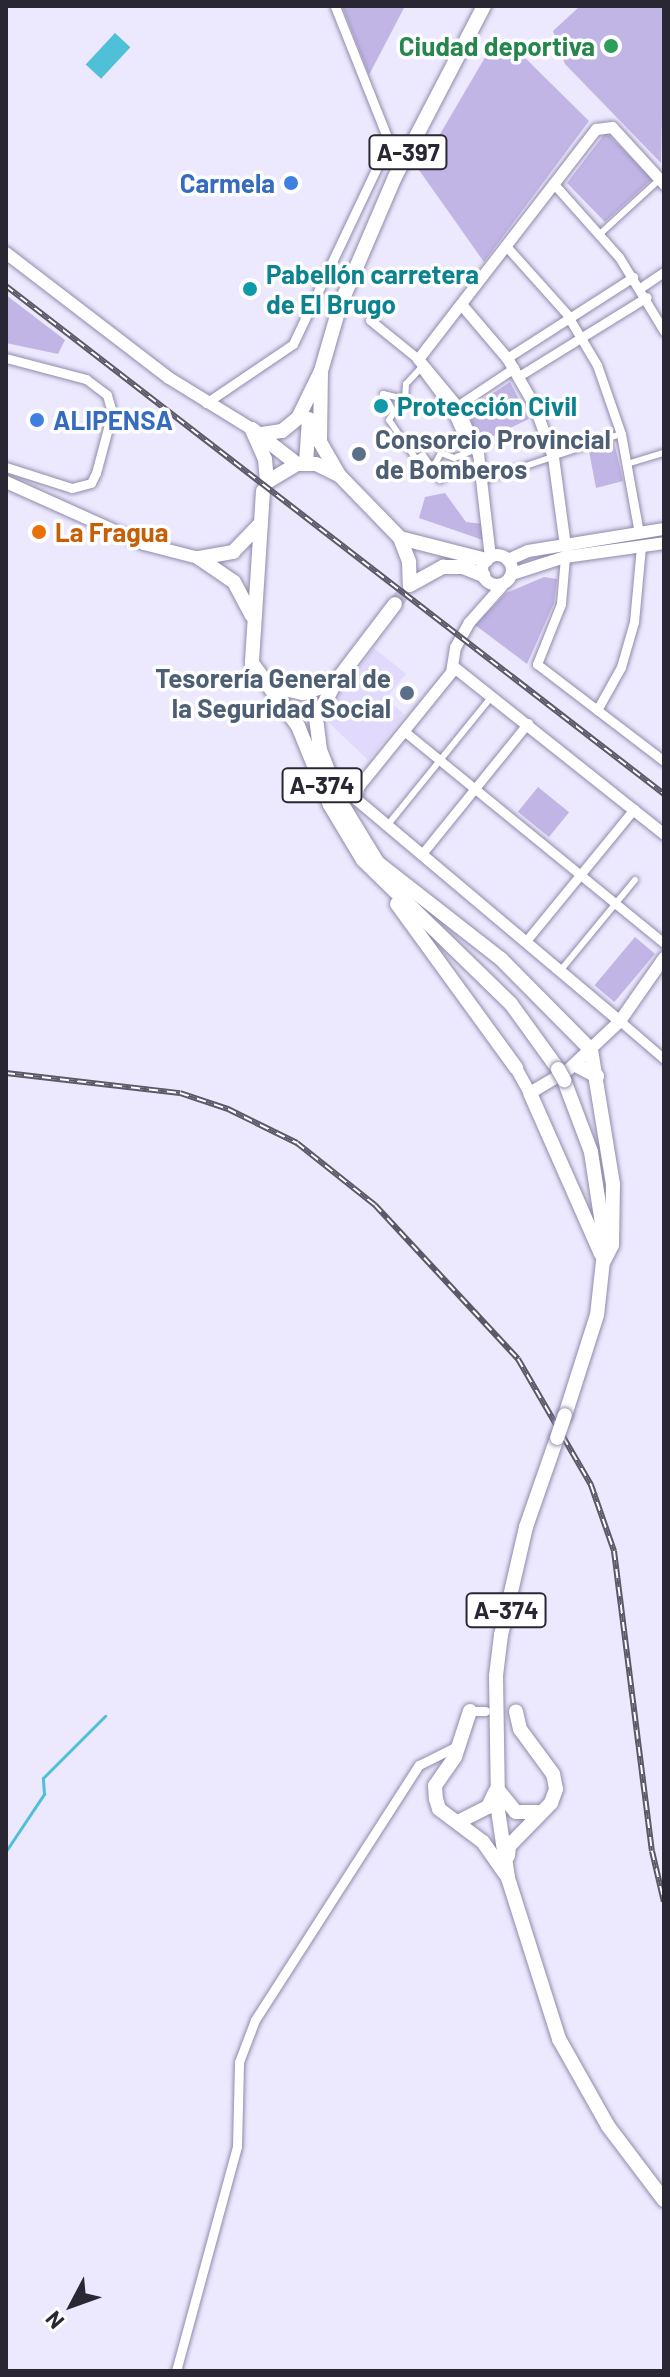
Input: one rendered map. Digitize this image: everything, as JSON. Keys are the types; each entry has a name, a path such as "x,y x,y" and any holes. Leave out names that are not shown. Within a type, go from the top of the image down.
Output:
{"main road":[{"name":"A-397","path":"321,371 339,307 395,177 484,6"},
{"path":"6,253 206,403 257,432 301,463 339,475"},
{"path":"265,486 301,463 315,387 321,371"},
{"path":"321,371 317,429 339,475 400,538 409,562 410,585 443,567 487,569 508,560 640,540 664,529"},
{"path":"257,432 291,425 315,387"},
{"path":"257,432 265,459 265,486 258,526 252,663 268,685 298,693 335,683 395,604"},
{"path":"6,485 144,544 199,558 234,582 252,616"},
{"path":"199,558 233,552 258,526"},
{"path":"400,538 487,569 502,585 512,574 565,552"},
{"path":"640,540 664,543"},
{"path":"508,560 512,574"},
{"name":"A-374","path":"335,683 319,708 320,750 340,801 398,893"},
{"name":"A-374","path":"268,685 306,741 346,834 380,881 398,893 511,1004 564,1073 594,1165 604,1218 604,1261 592,1336 526,1527 501,1635 497,1788 508,1878 559,2039 608,2126 664,2200"},
{"path":"378,863 501,959 591,1050 614,1195 612,1245 604,1261"},
{"path":"380,881 516,1068 604,1261"},
{"path":"530,1093 564,1073 620,1021 664,958"},
{"path":"564,1073 597,1076"},
{"path":"478,1711 435,1786 439,1809 460,1821 483,1842 508,1878"},
{"path":"508,1878 509,1846 541,1811 556,1789 553,1774 520,1729 511,1711"},
{"path":"460,1821 488,1807 497,1788 516,1812 541,1811"}],"street":[{"path":"206,403 230,391 293,344 389,142 335,6"},
{"path":"418,359 553,183 603,124 612,127 662,182 601,233"},
{"path":"553,183 601,233 647,297 664,331"},
{"path":"506,246 570,318 582,337 609,394 627,464 640,540 634,622 621,667 597,710"},
{"path":"640,288 664,272"},
{"path":"457,406 513,367 570,318 633,277"},
{"path":"513,367 582,337 647,297"},
{"path":"461,304 513,367 553,457 565,552 561,604 537,664 661,758 664,746"},
{"path":"370,320 418,359 457,406 484,480 489,597"},
{"path":"6,358 86,379 107,395 112,413 91,483 72,488 6,467"},
{"path":"420,369 463,435 469,452 454,458 441,453 435,464 445,477 440,480 423,455 416,459 389,420 394,412 383,394 405,399 406,384 420,369"},
{"path":"221,412 230,391"},
{"path":"484,480 621,434"},
{"path":"627,464 664,453"},
{"path":"64,509 72,488"},
{"path":"502,585 489,597 455,647 454,667 358,787 356,799 664,1059"},
{"path":"454,667 493,694 664,834"},
{"path":"386,827 493,694"},
{"path":"421,855 528,723"},
{"path":"404,731 664,943"},
{"path":"526,941 634,809"},
{"path":"560,971 635,880"},
{"path":"176,2371 237,2146 239,2062 255,2020 419,1765 461,1744"}],"shaded area":[{"path":"342,6 405,6 369,75"},
{"name":"Ciudad deportiva","path":"580,6 664,6 661,163 565,64 553,31"},
{"path":"506,39 589,121 484,262 419,170 487,54"},
{"path":"606,132 652,179 605,222 567,183"},
{"path":"6,295 65,340 58,354 6,343"},
{"path":"510,382 529,419 481,442 466,411"},
{"path":"614,442 623,481 596,488 589,451"},
{"path":"445,493 466,522 483,524 483,540 419,518 425,497"},
{"path":"544,577 557,579 554,603 527,664 475,625 506,593"},
{"path":"374,648 406,674 386,698 405,715 368,760 323,717"},
{"path":"538,787 569,812 549,837 518,812"},
{"path":"635,937 655,954 614,1002 595,985"}],"water":[{"path":"115,33 130,47 101,79 86,64"}],"waterway":[{"path":"6,1851 44,1794 43,1778 105,1716"}],"tunnel":[{"path":"395,604 410,585"}],"railway":[{"path":"6,286 664,794"},
{"path":"6,1073 180,1093 228,1109 297,1143 375,1205 518,1359 591,1485 614,1551 652,1851 664,1902"}],"place":[{"name":"Ciudad deportiva","path":"611,46"},
{"name":"Carmela","path":"291,183"},
{"name":"Pabellón carretera de El Brugo","path":"250,289"},
{"name":"Protección Civil","path":"381,406"},
{"name":"ALIPENSA","path":"37,420"},
{"name":"Consorcio Provincial de Bomberos","path":"359,454"},
{"name":"La Fragua","path":"39,532"},
{"name":"Tesorería General de la Seguridad Social","path":"407,693"}]}
